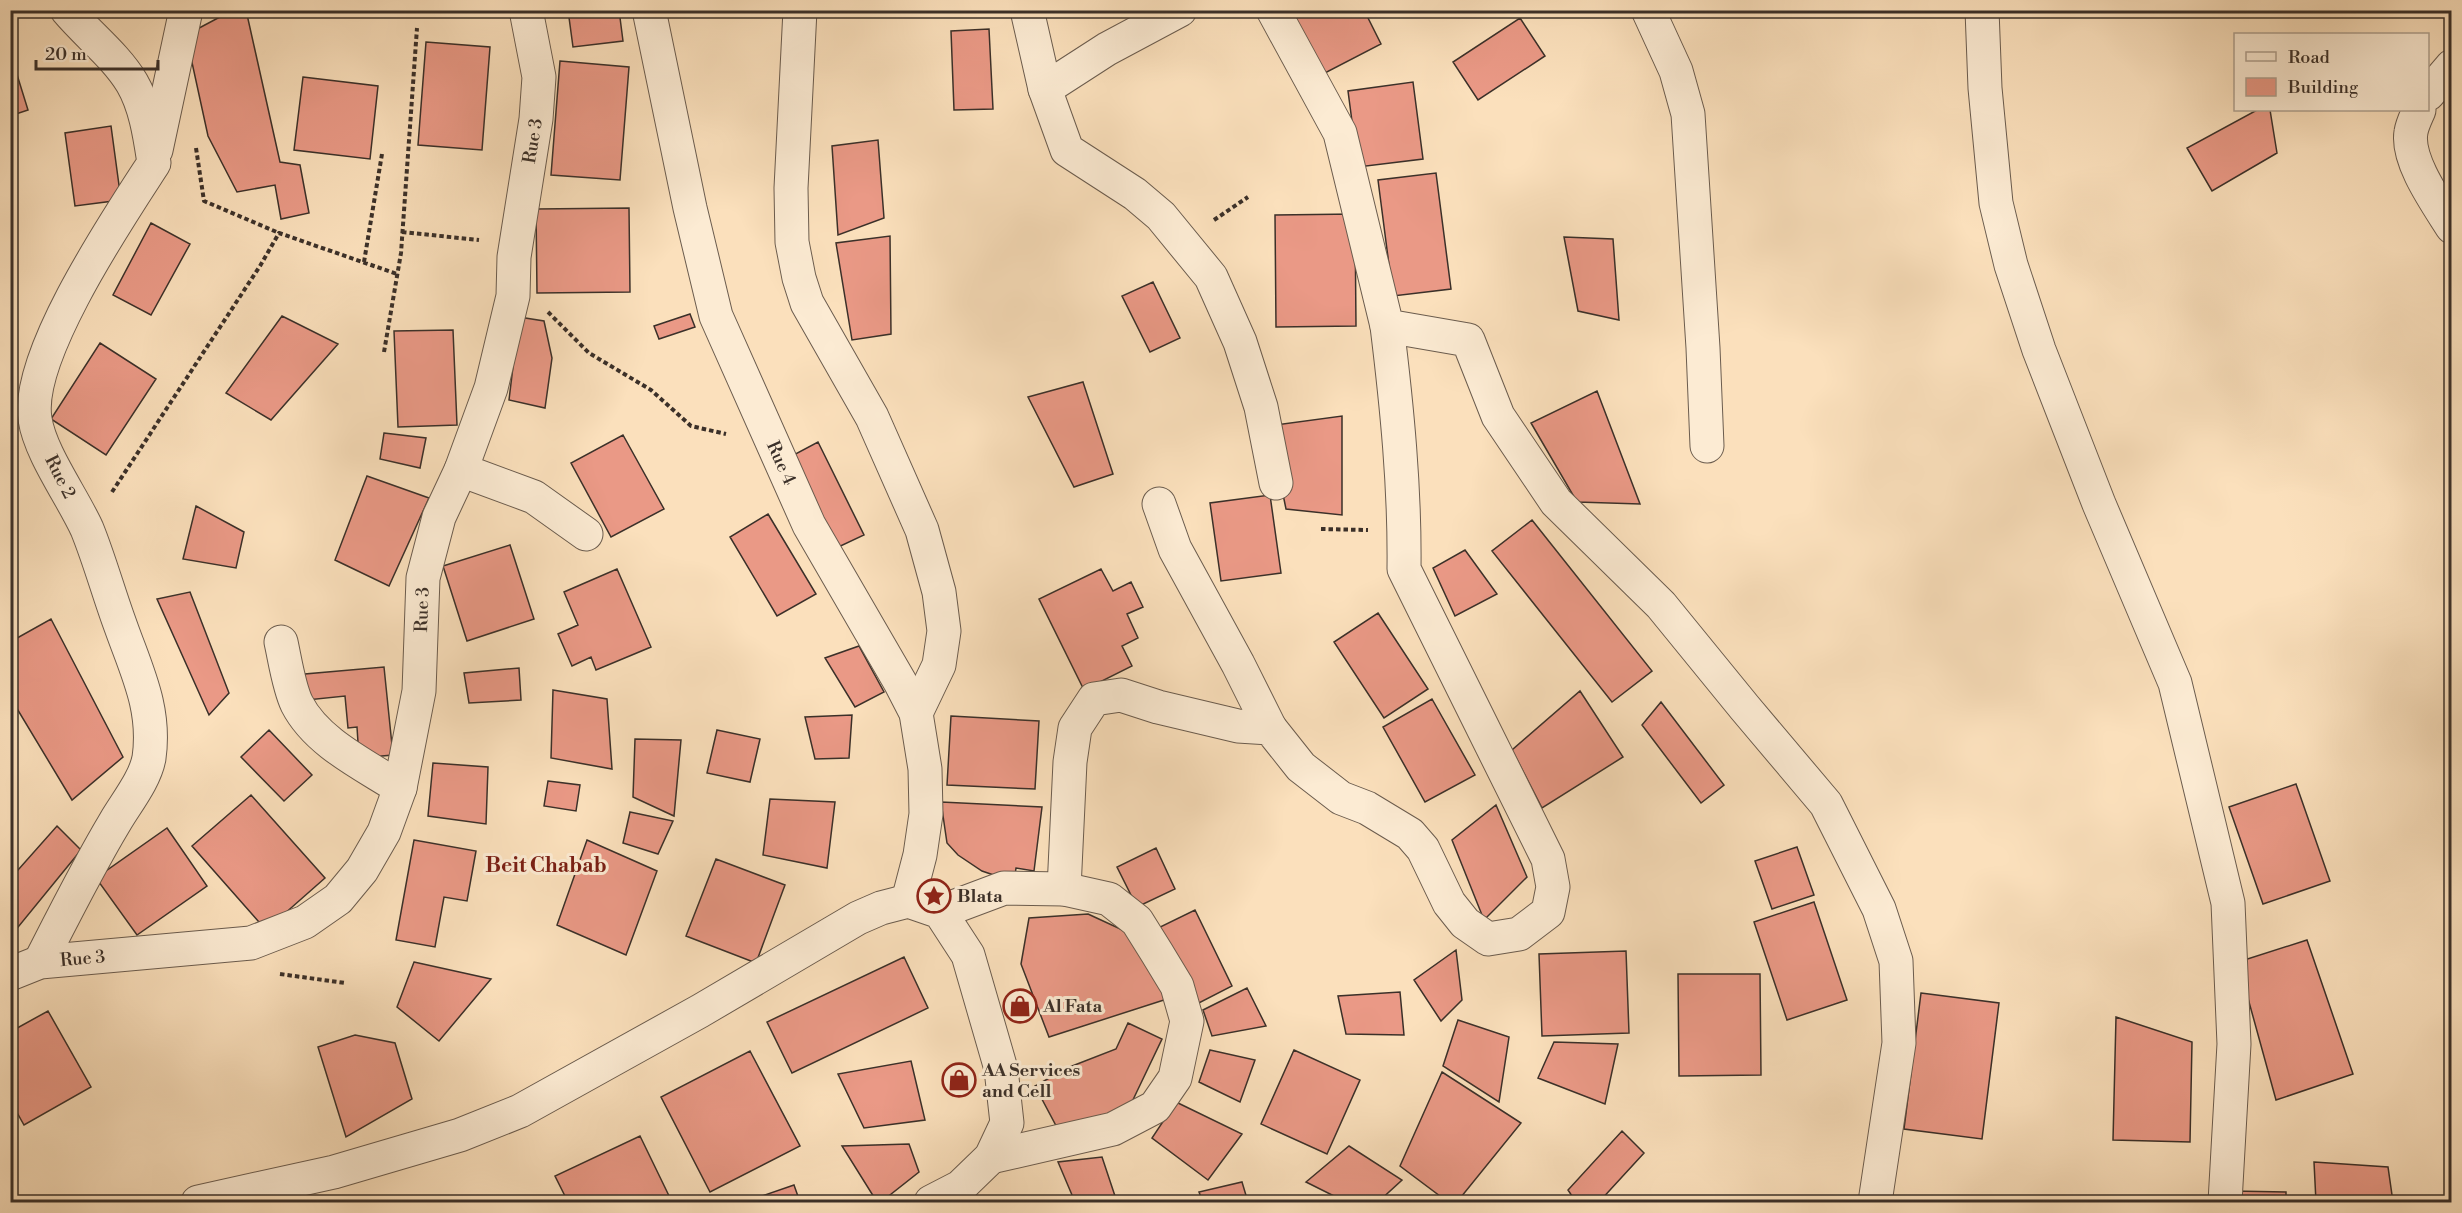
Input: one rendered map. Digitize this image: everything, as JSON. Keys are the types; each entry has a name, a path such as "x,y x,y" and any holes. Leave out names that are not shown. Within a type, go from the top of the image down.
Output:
{"street":[{"path":"67,10 102,45 132,83 142,106 154,164"},
{"path":"154,164 186,10"},
{"name":"Rue 3","path":"25,968 251,943 305,922 338,899 362,870 384,832 400,788 419,692 423,578 439,517 461,470 491,388 513,296 514,257 536,119 538,77 526,10"},
{"name":"Rue 4","path":"649,10 690,208 716,316 809,525 900,682 916,714 925,769 926,814 920,855 908,901"},
{"path":"800,10 791,188 792,242 807,303 872,417 922,530 939,592 944,631 939,665 916,714"},
{"path":"1027,10 1046,89 1067,150 1135,194 1161,216 1211,277 1240,342 1261,407 1276,483"},
{"path":"1046,89 1107,49 1180,10"},
{"path":"1159,504 1175,549 1270,728 1301,766 1341,798 1367,808 1410,834 1423,849 1449,903 1465,923 1488,939 1519,934 1548,912 1552,887 1548,859 1404,569 1398,414 1387,326 1340,133 1273,10"},
{"path":"1648,10 1676,71 1688,114 1707,446"},
{"path":"1982,10 1985,87 1996,203 2011,265 2039,350 2099,504 2175,683 2228,903 2234,1044 2225,1203"},
{"path":"2429,92 2451,66"},
{"path":"2419,111 2410,131 2410,150 2451,227"},
{"name":"Rue 2","path":"25,968 87,871 135,789 148,761 152,725 143,687 87,530 42,443 34,418 35,390 48,349 100,246 154,164"},
{"path":"1387,326 1468,340 1498,416 1556,502 1661,605 1744,708 1826,804 1879,909 1896,962 1899,1043 1875,1203"},
{"path":"461,470 534,496 586,534"},
{"path":"280,642 296,704 313,726 337,747 400,788"},
{"path":"1064,889 1070,762 1075,728 1095,699 1121,695 1158,707 1238,726 1270,728"},
{"path":"940,912 1004,888 1064,889 1109,899 1137,921 1157,952 1177,986 1187,1021 1175,1078 1155,1107 1113,1129 991,1157"},
{"path":"205,1202 334,1172 460,1135 520,1111 700,1011 858,918 881,908 908,901 940,912 968,955 1001,1069 1007,1123 991,1157 960,1187 931,1203"}],"path":[{"path":"384,352 402,232 417,28"},
{"path":"196,143 204,201 279,233 397,274"},
{"path":"364,262 382,154"},
{"path":"402,232 481,240"},
{"path":"87,530 260,266 279,233"},
{"path":"561,328 589,353 651,390 691,426 720,431 731,436"},
{"path":"1321,529 1404,529"},
{"path":"251,943 276,973 345,983"}],"building":[{"path":"233,10 246,10 280,162 300,165 309,213 281,219 275,185 237,192 208,136 186,35"},
{"path":"568,10 619,10 623,41 573,47"},
{"path":"829,10 872,10 829,15"},
{"path":"1291,10 1364,10 1381,44 1323,74"},
{"path":"1520,18 1545,56 1478,100 1453,62"},
{"path":"989,29 993,109 954,110 951,31"},
{"path":"426,42 490,47 482,150 418,145"},
{"path":"10,52 28,110 10,116"},
{"path":"560,61 629,67 620,180 551,175"},
{"path":"303,77 378,86 370,159 294,150"},
{"path":"1413,82 1423,159 1358,167 1348,91"},
{"path":"2255,111 2270,111 2277,153 2212,191 2187,148"},
{"path":"111,126 121,200 75,206 65,133"},
{"path":"878,140 884,218 838,235 832,146"},
{"path":"1436,173 1451,289 1393,296 1378,180"},
{"path":"629,208 630,292 537,293 536,209"},
{"path":"1355,214 1356,326 1276,327 1275,215"},
{"path":"151,223 190,244 151,315 113,295"},
{"path":"890,236 891,334 852,340 836,243"},
{"path":"1564,237 1613,239 1619,320 1578,311"},
{"path":"1153,282 1180,338 1150,352 1122,296"},
{"path":"690,314 695,327 659,339 654,326"},
{"path":"282,316 338,344 271,420 226,393"},
{"path":"519,317 544,321 552,358 545,408 509,400"},
{"path":"453,330 457,425 398,427 394,331"},
{"path":"100,343 156,379 106,455 51,419"},
{"path":"1083,382 1113,474 1074,487 1028,397"},
{"path":"1597,391 1640,504 1577,502 1531,423"},
{"path":"1342,416 1342,515 1286,509 1269,426"},
{"path":"384,433 426,438 420,468 380,459"},
{"path":"623,435 664,509 611,537 571,463"},
{"path":"818,442 864,535 832,550 786,459"},
{"path":"367,476 429,498 389,586 335,560"},
{"path":"1270,495 1281,573 1221,581 1210,503"},
{"path":"196,506 244,532 236,568 183,559"},
{"path":"768,514 816,594 777,616 730,537"},
{"path":"1532,520 1652,671 1612,702 1492,551"},
{"path":"510,545 534,619 467,641 443,566"},
{"path":"1465,550 1497,594 1455,616 1433,568"},
{"path":"617,569 651,647 596,670 591,657 572,666 558,634 578,625 564,592"},
{"path":"1101,569 1113,591 1131,582 1143,607 1127,614 1138,638 1122,646 1132,666 1084,690 1039,599"},
{"path":"190,592 229,693 209,715 157,599"},
{"path":"1378,613 1428,689 1384,718 1334,642"},
{"path":"51,619 123,757 72,800 10,697 10,642"},
{"path":"859,646 884,692 855,707 825,658"},
{"path":"384,667 393,755 359,758 357,727 348,728 345,696 307,700 305,674"},
{"path":"519,668 521,700 469,703 464,673"},
{"path":"553,690 607,699 612,769 551,758"},
{"path":"1580,691 1623,757 1542,808 1512,750"},
{"path":"1432,699 1475,775 1425,802 1383,727"},
{"path":"1661,702 1724,785 1701,803 1642,725"},
{"path":"852,715 849,758 815,759 805,717"},
{"path":"951,716 1039,721 1035,789 947,785"},
{"path":"269,730 312,775 284,801 241,757"},
{"path":"717,730 760,739 750,782 707,773"},
{"path":"635,739 681,740 674,816 633,797"},
{"path":"433,763 488,767 486,824 428,816"},
{"path":"548,781 580,785 576,811 544,806"},
{"path":"2296,784 2330,881 2263,904 2229,807"},
{"path":"251,795 325,878 266,930 192,846"},
{"path":"770,799 835,802 827,868 763,855"},
{"path":"941,802 1042,807 1034,871 1016,868 1014,882 982,871 958,855 947,843"},
{"path":"1496,805 1527,877 1484,920 1452,840"},
{"path":"630,812 673,821 658,854 623,843"},
{"path":"57,826 81,850 10,937 10,879"},
{"path":"167,828 207,886 137,935 96,878"},
{"path":"414,840 476,851 467,901 444,897 435,947 396,940"},
{"path":"587,840 657,871 626,955 557,925"},
{"path":"1797,847 1814,895 1772,909 1755,861"},
{"path":"1156,848 1175,889 1137,907 1117,867"},
{"path":"716,859 785,885 756,963 686,936"},
{"path":"1814,902 1847,1000 1787,1020 1754,922"},
{"path":"1195,910 1232,986 1193,1006 1156,929"},
{"path":"1088,914 1140,938 1167,999 1049,1037 1021,964 1029,918"},
{"path":"2307,940 2353,1074 2276,1100 2238,962"},
{"path":"1456,950 1462,1000 1441,1021 1414,980"},
{"path":"1626,951 1629,1033 1542,1036 1539,954"},
{"path":"904,957 928,1008 792,1073 767,1022"},
{"path":"414,962 491,979 439,1041 397,1007"},
{"path":"1678,974 1760,974 1761,1075 1679,1076"},
{"path":"1247,988 1266,1026 1212,1036 1203,1010"},
{"path":"1400,992 1404,1035 1346,1034 1338,996"},
{"path":"1921,993 1999,1003 1982,1139 1904,1129"},
{"path":"48,1011 91,1087 24,1125 10,1100 10,1032"},
{"path":"2116,1017 2192,1042 2190,1142 2113,1140"},
{"path":"1458,1020 1509,1037 1499,1102 1443,1066"},
{"path":"1128,1023 1162,1039 1130,1106 1061,1135 1035,1086 1067,1068 1116,1049"},
{"path":"355,1035 395,1043 412,1099 346,1137 318,1047"},
{"path":"1554,1042 1618,1044 1605,1104 1538,1078"},
{"path":"1210,1050 1255,1060 1240,1102 1199,1082"},
{"path":"1294,1050 1360,1080 1327,1154 1261,1124"},
{"path":"750,1051 800,1146 710,1192 661,1097"},
{"path":"911,1061 925,1120 864,1128 838,1074"},
{"path":"1442,1072 1521,1123 1457,1202 1448,1202 1400,1166"},
{"path":"1176,1102 1242,1134 1208,1180 1152,1138"},
{"path":"1622,1131 1644,1153 1599,1202 1576,1202 1568,1190"},
{"path":"640,1136 672,1202 568,1202 555,1176"},
{"path":"909,1144 919,1172 881,1202 877,1202 842,1146"},
{"path":"1349,1146 1402,1180 1378,1202 1346,1202 1306,1182"},
{"path":"1102,1157 1117,1202 1075,1202 1058,1162"},
{"path":"2314,1162 2388,1167 2393,1202 2316,1202"},
{"path":"1242,1182 1248,1202 1203,1202 1199,1192"},
{"path":"794,1185 800,1202 758,1202 756,1198"},
{"path":"2232,1191 2286,1192 2286,1202 2232,1202"}],"place":[{"name":"Blata","path":"934,896"},
{"name":"Al Fata","path":"1020,1006"},
{"name":"AA Services and Cell","path":"959,1080"}],"district":[{"name":"Beit Chabab","path":"546,866"}]}
